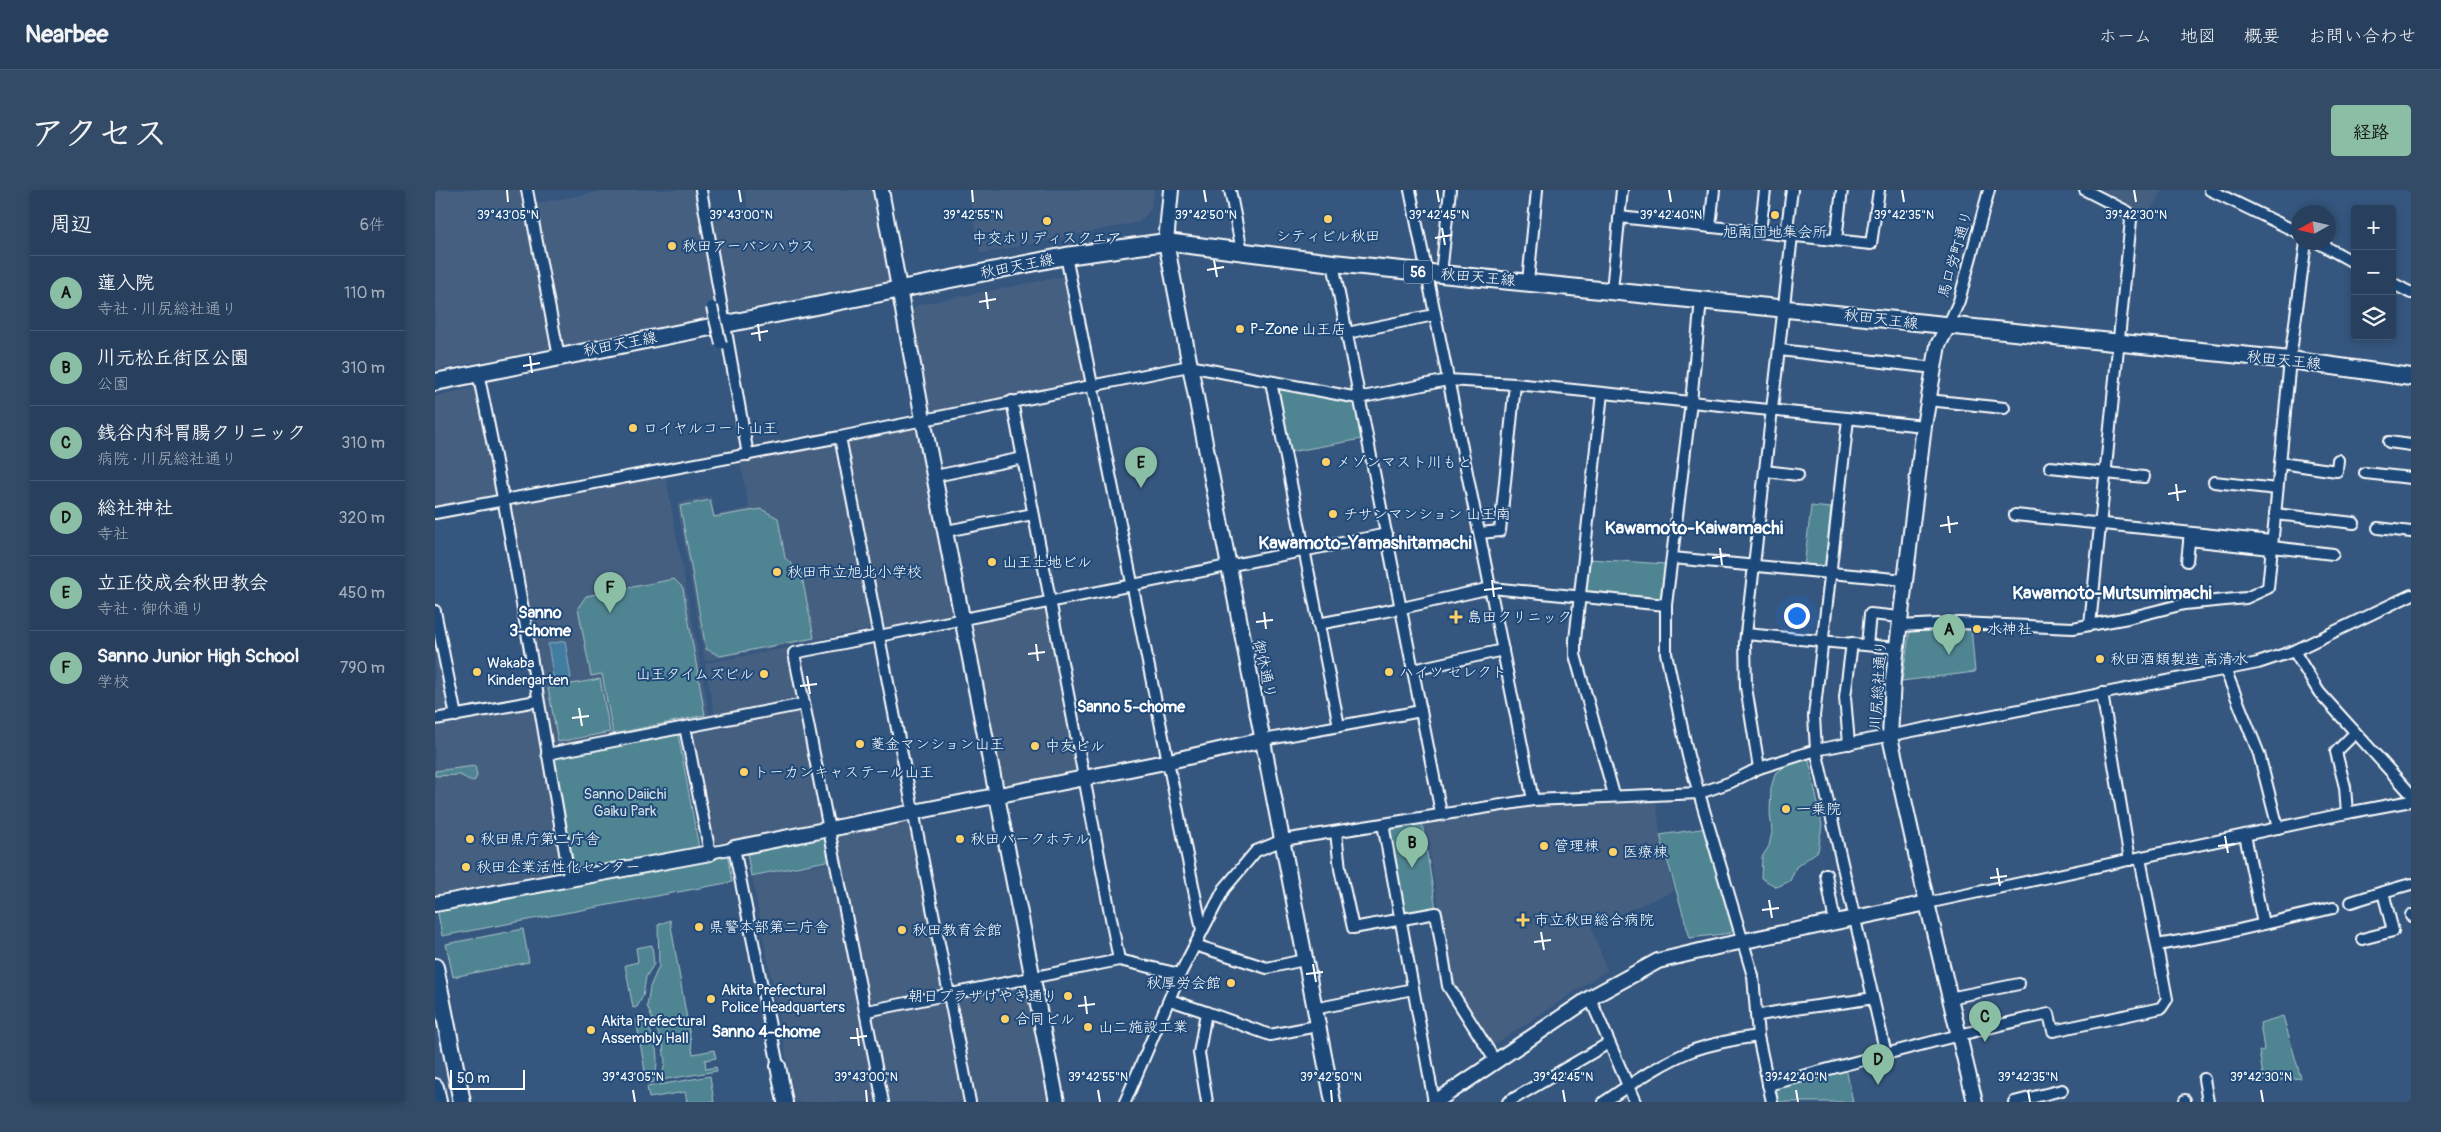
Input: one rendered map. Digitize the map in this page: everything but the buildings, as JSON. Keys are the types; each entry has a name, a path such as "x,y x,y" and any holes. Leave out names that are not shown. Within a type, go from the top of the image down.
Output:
{"main road":[{"name":"秋田天王線","path":"435,382 1066,256 1166,242 1333,263 2290,360 2411,376"},
{"path":"435,967 462,1102"},
{"path":"435,1087 438,1102"}],"street":[{"path":"527,190 559,356"},
{"path":"701,190 748,455"},
{"path":"881,190 923,419 1057,1102"},
{"name":"御休通り","path":"1171,190 1166,242 1227,566 1283,840 1304,960 1333,1102"},
{"path":"1230,190 1243,251"},
{"path":"1410,190 1433,273"},
{"path":"1450,190 1433,273 1434,315 1481,533 1533,800"},
{"path":"1528,282 1537,190"},
{"path":"1612,290 1622,190"},
{"path":"1710,227 1714,190"},
{"path":"1760,232 1765,190"},
{"path":"1759,768 1746,687 1746,634 1771,412 1786,308 1792,190"},
{"path":"1836,240 1841,190"},
{"path":"1619,217 1871,244 1879,190"},
{"name":"馬口労町通り","path":"1948,326 1959,300 1989,190"},
{"path":"2085,190 2128,212 2131,220 2090,625"},
{"path":"2210,190 2291,229"},
{"path":"1867,645 1870,614 1900,621 2073,628 2183,604 2246,598 2268,588 2290,360 2305,250"},
{"path":"2331,250 2351,261"},
{"path":"1066,256 1170,761 1202,930"},
{"path":"1333,263 1441,813"},
{"path":"2396,285 2411,293"},
{"path":"1701,300 1691,402 1666,605 1666,652 1688,756 1753,976 1758,1036 1772,1102"},
{"path":"712,308 721,344"},
{"path":"1347,333 1434,315"},
{"name":"川尻総社通り","path":"1948,326 1938,345 1924,426 1897,648 1890,737 1927,904 1975,1102"},
{"path":"1780,350 1934,368"},
{"path":"435,513 748,455 923,419 1094,387 1189,366 1358,398 1448,380 1515,384 1771,412 1924,426"},
{"path":"478,373 504,500 537,701 570,880"},
{"path":"1271,382 1339,726"},
{"path":"1481,533 1500,531 1515,384"},
{"path":"1602,393 1575,655 1614,796"},
{"path":"1928,400 2004,408"},
{"path":"1013,402 1119,960"},
{"path":"1848,419 1814,716 1816,750 1886,1054"},
{"path":"840,437 971,1102"},
{"path":"2389,442 2411,445"},
{"path":"935,476 1023,458"},
{"path":"2280,463 2337,470 2338,460"},
{"path":"2050,467 2144,478"},
{"path":"1765,471 1798,475"},
{"path":"2365,474 2411,478"},
{"path":"2214,482 2277,488"},
{"path":"946,531 1033,514"},
{"path":"2275,514 2354,523"},
{"path":"2015,515 2101,524 2333,554"},
{"path":"2378,528 2411,532"},
{"path":"883,1102 867,1011 794,653 880,634 1387,534"},
{"path":"2187,562 2190,537"},
{"path":"1673,558 1905,580"},
{"path":"1318,624 1491,588 1666,605"},
{"path":"1125,1102 1170,1000 1179,974 1224,889 1255,852 1283,840 1441,813 1533,800 1700,793 1731,782 1759,768 1816,750 1890,737 2258,663 2294,650 2411,595"},
{"path":"435,611 456,716"},
{"path":"1746,634 1897,648"},
{"path":"1849,744 1845,697 1852,643"},
{"path":"1413,670 1503,650"},
{"path":"2294,650 2319,692 2411,794"},
{"path":"2225,669 2259,754 2278,828"},
{"path":"1768,1084 1958,1034 2049,1014 2053,1030 2161,1008 2167,999 2157,945 2135,859 2102,693"},
{"path":"435,719 537,701"},
{"path":"547,754 804,704"},
{"path":"435,904 709,853 1170,761 1263,740 1421,711"},
{"path":"685,727 709,853"},
{"path":"2347,813 2345,787 2336,752 2355,733"},
{"path":"1383,824 1435,1102 1590,998 1658,962 2347,813 2411,801"},
{"path":"1336,832 1340,869 1353,928 1436,913 1448,986 1496,1062"},
{"path":"2245,835 2263,924"},
{"path":"734,848 785,1102"},
{"path":"1826,874 1835,923"},
{"path":"2351,902 2411,884"},
{"path":"2362,939 2393,931 2383,892"},
{"path":"2157,945 2333,908"},
{"path":"1195,945 1267,968 1304,960"},
{"path":"867,1011 1119,960 1179,974"},
{"path":"1949,998 2019,984"},
{"path":"1314,1009 1413,989"},
{"path":"1590,998 1635,1102"},
{"path":"1756,1016 1788,1008 1836,1005 1873,998"},
{"path":"1170,1000 1270,1035 1317,1026"},
{"path":"1206,1012 1199,1053 1207,1102"},
{"path":"1604,1102 1628,1086 1692,1051 1725,1041 1758,1036"},
{"path":"1508,1102 1609,1043"},
{"path":"2204,1079 2209,1102"},
{"path":"2014,1102 2063,1090"}],"shaded area":[{"path":"435,190 524,190 554,348 435,370"},
{"path":"609,190 698,190 721,316 561,347 532,204"},
{"path":"745,190 875,190 891,282 728,312 710,217 748,210"},
{"name":"中交ホリディスクエア","path":"968,190 1154,190 1151,209 1139,222 980,254"},
{"path":"2088,190 2162,190 2149,213 2135,214"},
{"path":"1069,275 1089,379 1083,384 933,412 928,407 912,312 917,305"},
{"path":"477,387 497,492 494,497 435,508 435,396"},
{"path":"914,425 919,428 954,612 946,619 889,629 881,625 847,445 850,438"},
{"name":"秋田市立旭北小学校","path":"837,441 877,628 705,661 677,503 711,496 715,515 749,508 740,461"},
{"path":"665,473 710,718 553,749 511,509 516,501"},
{"path":"1040,606 1047,612 1079,769 1075,774 1008,785 1001,781 971,626 977,618"},
{"path":"435,631 449,706 446,712 435,714"},
{"path":"565,641 571,678 554,681 548,644"},
{"path":"786,648 791,650 823,818 818,824 717,843 712,839 691,734 694,727 716,723 705,663"},
{"path":"534,707 563,868 559,876 435,899 435,724"},
{"name":"市立秋田総合病院","path":"1656,799 1660,834 1674,891 1591,926 1607,970 1494,1045 1453,986 1424,824 1535,805"},
{"path":"907,818 913,824 944,982 937,991 872,1002 867,999 835,839 841,831"},
{"path":"833,862 880,1102 795,1102 752,877"},
{"path":"1024,985 1029,987 1051,1102 974,1102 955,1004 957,997"},
{"path":"944,1002 948,1003 967,1102 886,1102 871,1021 876,1014"}],"green space":[{"path":"1281,389 1350,401 1357,405 1362,439 1290,452 1278,395"},
{"path":"710,500 714,517 761,509 778,518 785,558 801,572 814,638 720,656 706,649 680,506"},
{"path":"1811,506 1831,508 1825,565 1817,568 1804,567"},
{"path":"1589,559 1666,564 1660,599 1585,591"},
{"path":"674,579 683,588 705,715 613,734 602,674 591,676 578,608 586,596"},
{"path":"1971,627 1975,672 1902,681 1910,629"},
{"path":"600,679 610,732 558,742 548,688"},
{"name":"Sanno Daiichi Gaiku Park","path":"678,734 699,848 583,870 570,862 550,758"},
{"path":"1809,760 1822,825 1818,851 1796,867 1790,881 1777,887 1761,878 1762,857 1769,846 1772,832 1770,813 1771,788 1775,774 1790,762"},
{"path":"475,766 477,775 475,780 471,781 460,775 435,776 435,771"},
{"path":"1422,822 1436,909 1404,914 1387,828"},
{"path":"1707,828 1737,924 1731,933 1690,938 1660,835"},
{"path":"826,832 832,860 751,876 746,848"},
{"path":"727,853 732,882 442,936 437,908"},
{"path":"670,920 693,1054 714,1050 716,1058 705,1060 706,1069 716,1067 717,1071 661,1080 665,1063 663,1045 647,1006 650,987 659,966 658,925"},
{"path":"523,929 529,962 453,977 446,944"},
{"path":"652,945 654,964 646,977 643,996 637,1007 633,1008 625,965 638,962 636,948"},
{"path":"2283,1016 2301,1078 2264,1082 2259,1051 2264,1050 2260,1023"},
{"path":"636,1019 643,1019 654,1041 657,1065 654,1082 647,1083"},
{"path":"1846,1068 1853,1102 1777,1102 1773,1087"},
{"path":"710,1076 714,1102 687,1102 685,1092 649,1098 647,1087"}],"place":[{"name":"旭南団地集会所","path":"1775,215"},
{"name":"シティビル秋田","path":"1328,219"},
{"name":"中交ホリディスクエア","path":"1047,221"},
{"name":"秋田アーバンハウス","path":"672,246"},
{"name":"P-Zone 山王店","path":"1240,329"},
{"name":"ロイヤルコート山王","path":"633,428"},
{"name":"メゾンマスト川もと","path":"1326,462"},
{"name":"立正佼成会秋田教会","path":"1141,488"},
{"name":"チサンマンション 山王南","path":"1333,514"},
{"name":"山王土地ビル","path":"992,562"},
{"name":"秋田市立旭北小学校","path":"777,572"},
{"name":"Sanno Junior High School","path":"610,613"},
{"name":"島田クリニック","path":"1456,617"},
{"name":"水神社","path":"1977,629"},
{"name":"蓮入院","path":"1949,655"},
{"name":"秋田酒類製造 高清水","path":"2100,659"},
{"name":"Wakaba Kindergarten","path":"477,672"},
{"name":"ハイツ セレクト","path":"1389,672"},
{"name":"山王タイムズビル","path":"764,674"},
{"name":"菱金マンション山王","path":"860,744"},
{"name":"中友ビル","path":"1035,746"},
{"name":"トーカンキャステール山王","path":"744,772"},
{"name":"一乗院","path":"1786,809"},
{"name":"秋田県庁第二庁舎","path":"470,839"},
{"name":"秋田パークホテル","path":"960,839"},
{"name":"管理棟","path":"1544,846"},
{"name":"医療棟","path":"1613,852"},
{"name":"秋田企業活性化センター","path":"466,867"},
{"name":"川元松丘街区公園","path":"1412,868"},
{"name":"市立秋田総合病院","path":"1523,920"},
{"name":"県警本部第二庁舎","path":"699,927"},
{"name":"秋田教育会館","path":"902,930"},
{"name":"秋厚労会館","path":"1231,983"},
{"name":"朝日プラザけやき通り","path":"1068,996"},
{"name":"Akita Prefectural Police Headquarters","path":"711,999"},
{"name":"合同ビル","path":"1005,1019"},
{"name":"山二施設工業","path":"1088,1027"},
{"name":"Akita Prefectural Assembly Hall","path":"591,1030"},
{"name":"銭谷内科胃腸クリニック","path":"1985,1042"},
{"name":"総社神社","path":"1878,1085"}],"district":[{"name":"Kawamoto-Kaiwamachi","path":"1694,528"},
{"name":"Kawamoto-Yamashitamachi","path":"1365,543"},
{"name":"Kawamoto-Mutsumimachi","path":"2112,593"},
{"name":"Sanno 3-chome","path":"540,621"},
{"name":"Sanno 5-chome","path":"1131,706"},
{"name":"Sanno 4-chome","path":"766,1031"}]}
